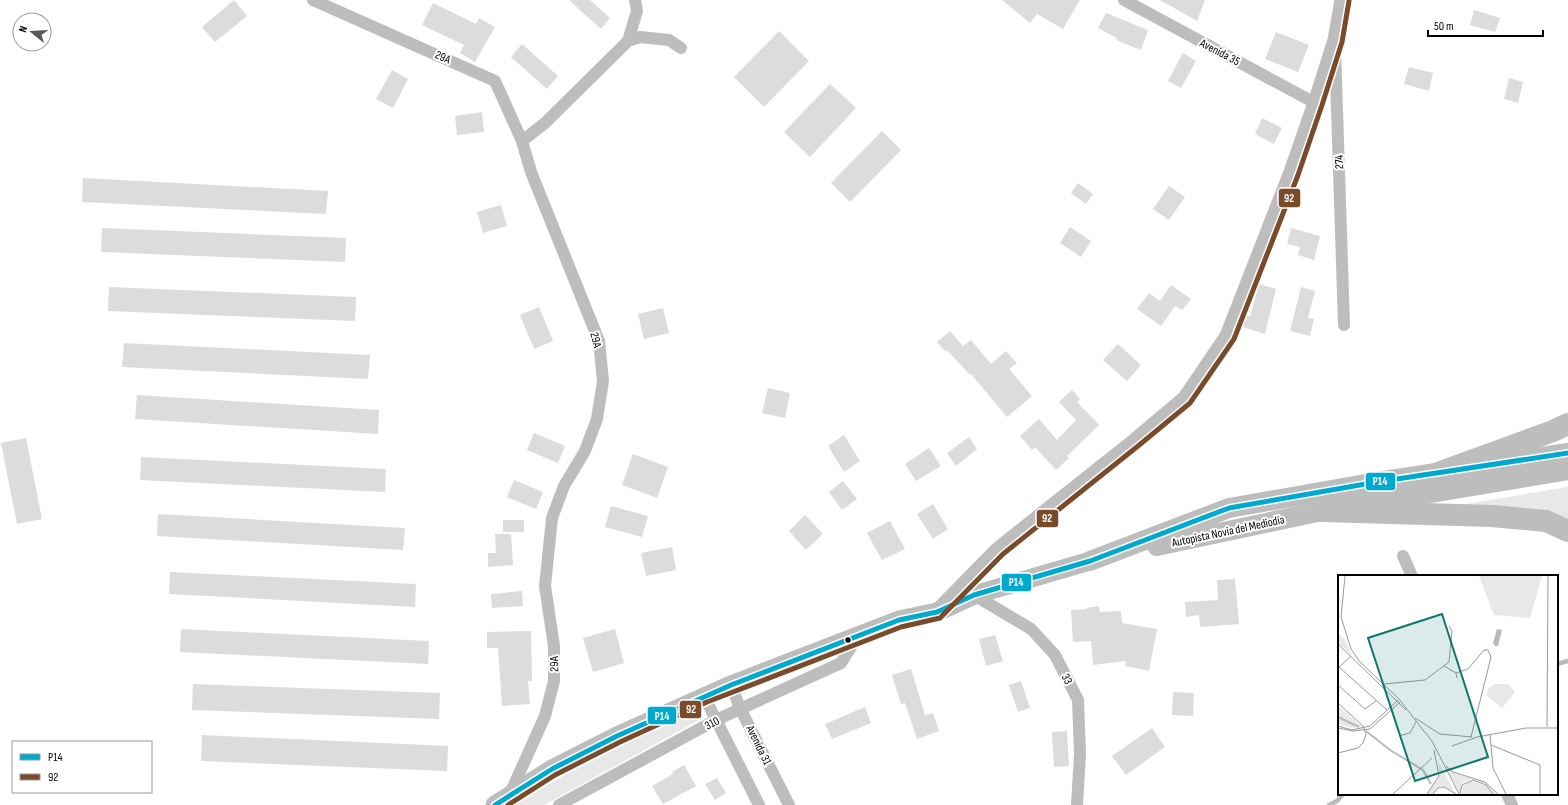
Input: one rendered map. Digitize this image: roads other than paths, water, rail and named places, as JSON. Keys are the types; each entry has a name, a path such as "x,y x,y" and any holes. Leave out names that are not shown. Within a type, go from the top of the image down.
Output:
{"highway":[{"path":"1435,474 1553,431 1568,424"},
{"name":"Autopista Novia del Mediodía","path":"1090,561 1230,508 1377,482 1568,453"},
{"name":"Autopista Novia del Mediodía","path":"1090,561 1322,511 1568,470"},
{"path":"1322,511 1492,516 1546,521 1568,531"}],"main road":[{"path":"502,801 552,769 617,736 730,685 899,620 937,612 974,595 1090,561"}],"street":[{"name":"29A","path":"313,0 495,81 522,141 534,178 599,341 603,381 597,419 585,451 564,486 552,518 545,586 554,646 554,681 545,716 502,801"},
{"path":"628,41 636,11 635,0"},
{"name":"Avenida 35","path":"1124,0 1316,103"},
{"name":"274","path":"1342,0 1335,40 1344,325"},
{"path":"522,141 545,123 628,41 640,37 670,40 681,48"},
{"path":"937,612 998,549 1134,441 1185,398 1227,336 1291,172 1316,103 1335,40"},
{"path":"1402,556 1412,575"},
{"name":"33","path":"974,595 1031,629 1055,655 1078,700 1080,754 1077,805"},
{"name":"310","path":"559,805 716,720 841,663 857,636"},
{"name":"Avenida 31","path":"730,685 789,805"},
{"path":"704,696 759,805"},
{"path":"1507,795 1512,805"}],"waterway":[{"path":"1558,664 1568,661"},
{"path":"1329,805 1337,801 1342,795"}]}
